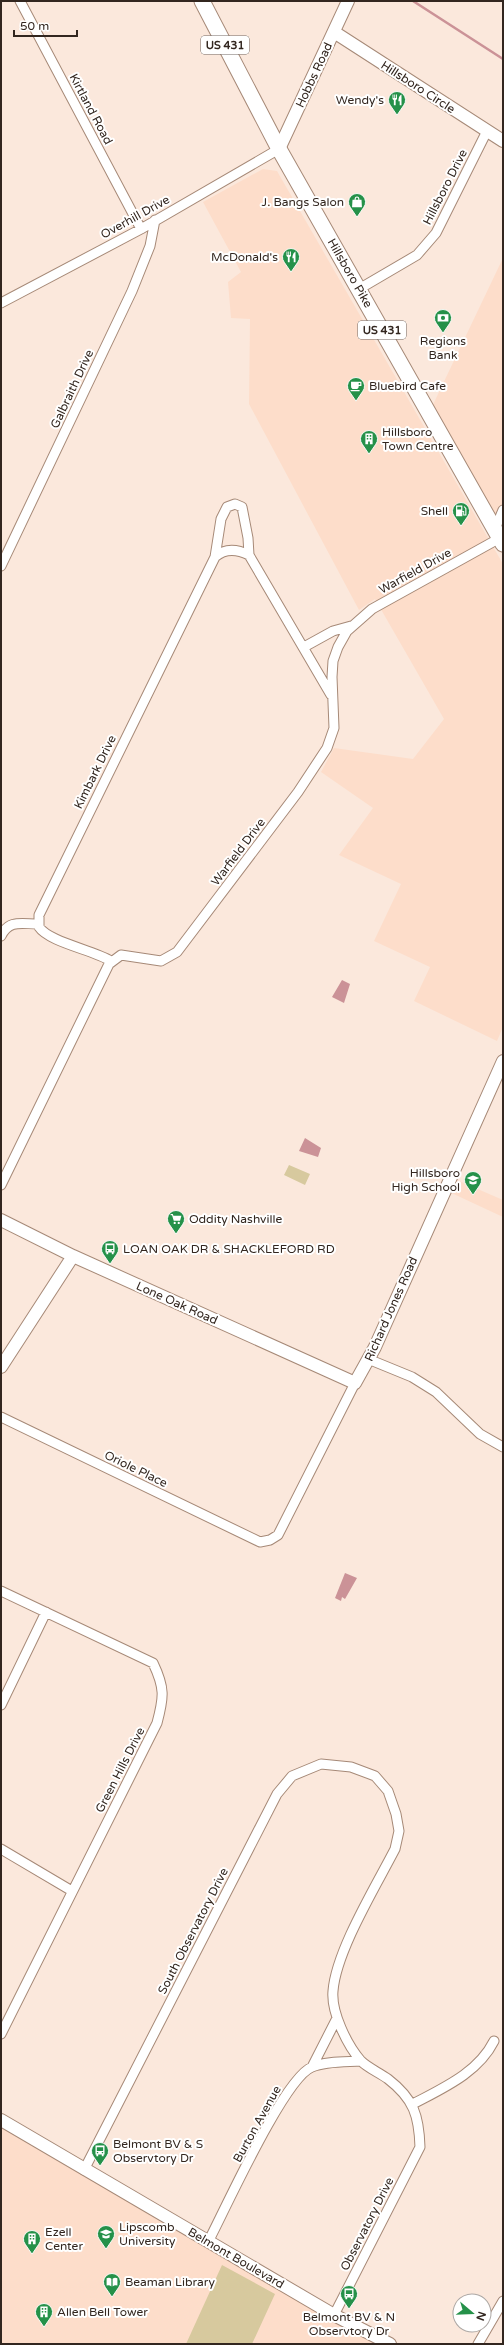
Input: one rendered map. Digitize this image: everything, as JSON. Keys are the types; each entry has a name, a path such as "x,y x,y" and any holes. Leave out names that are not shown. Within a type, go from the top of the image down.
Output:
{"main road":[{"name":"Hillsboro Pike","path":"202,1 279,149 499,537"}],"street":[{"name":"Kirtland Road","path":"20,1 141,228"},
{"name":"Hobbs Road","path":"279,149 348,1"},
{"name":"Hillsboro Circle","path":"334,32 503,141"},
{"name":"Hillsboro Drive","path":"359,289 417,255 436,233 487,131"},
{"name":"Overhill Drive","path":"1,303 141,228 279,149"},
{"name":"Galbraith Drive","path":"1,566 132,291 150,246 155,220"},
{"name":"Kimbark Drive","path":"38,924 44,901 215,557 222,515 227,507 235,504 239,505 243,510 249,555 332,697"},
{"path":"499,537 503,510"},
{"name":"Warfield Drive","path":"111,961 118,956 125,955 153,961 164,960 180,948 298,792 330,741 334,728 332,697 333,661 340,642 351,626 378,605 499,537"},
{"path":"215,557 225,550 235,550 249,555"},
{"path":"304,647 333,631 351,626"},
{"path":"1,936 5,928 11,923 38,924 41,930 52,938 89,950 111,961 1,1185"},
{"name":"Richard Jones Road","path":"260,1542 270,1540 278,1535 368,1359 503,1061"},
{"name":"Lone Oak Road","path":"1,1220 73,1256 355,1382"},
{"path":"1,1367 73,1256"},
{"path":"368,1359 412,1377 436,1392 480,1434 503,1448"},
{"name":"Oriole Place","path":"1,1417 260,1542"},
{"name":"Green Hills Drive","path":"1,1591 153,1663 162,1682 162,1704 157,1723 1,2034"},
{"path":"1,1704 46,1612"},
{"name":"South Observatory Drive","path":"84,2170 278,1794 292,1776 321,1764 351,1767 375,1776 388,1792 396,1814 399,1831 395,1849 342,1957 333,1991 336,2020"},
{"path":"1,1850 72,1891"},
{"path":"336,2020 361,2061 389,2080 413,2104 463,2078 491,2047 494,2041"},
{"path":"312,2067 336,2020"},
{"path":"312,2067 361,2061"},
{"name":"Burton Avenue","path":"208,2242 276,2110 294,2082 312,2067"},
{"name":"Observatory Drive","path":"334,2315 417,2154 420,2144 413,2104"},
{"name":"Belmont Boulevard","path":"1,2120 84,2170 334,2315 390,2344"},
{"path":"478,2344 503,2301"}],"shaded area":[{"path":"263,169 277,171 503,564 503,1027 497,1041 414,1001 430,967 374,941 401,884 339,855 373,808 321,772 334,748 413,759 444,719 375,599 359,610 249,404 250,319 231,318 228,282 241,272 203,202"},
{"path":"503,258 503,544 429,413"},
{"path":"342,980 350,984 344,1003 332,997"},
{"path":"305,1138 321,1148 318,1157 299,1151"},
{"path":"289,1165 310,1174 305,1185 284,1175"},
{"name":"Hillsboro High School","path":"450,1177 503,1200 503,1217 445,1190"},
{"path":"345,1573 357,1578 345,1599 342,1597 341,1601 335,1598"},
{"name":"Lipscomb University","path":"1,2127 289,2296 375,2344 1,2344"},
{"path":"222,2265 275,2294 252,2344 186,2344"}],"waterway":[{"path":"413,1 503,59"}],"place":[{"name":"Wendy's","path":"397,115"},
{"name":"J. Bangs Salon","path":"357,217"},
{"name":"McDonald's","path":"291,272"},
{"name":"Regions Bank","path":"443,333"},
{"name":"Bluebird Cafe","path":"356,401"},
{"name":"Hillsboro Town Centre","path":"369,454"},
{"name":"Shell","path":"461,526"},
{"name":"Hillsboro High School","path":"473,1195"},
{"name":"Oddity Nashville","path":"176,1234"},
{"name":"LOAN OAK DR & SHACKLEFORD RD","path":"110,1264"},
{"name":"Belmont BV & S Observtory Dr","path":"100,2166"},
{"name":"Lipscomb University","path":"106,2249"},
{"name":"Ezell Center","path":"32,2254"},
{"name":"Beaman Library","path":"112,2297"},
{"name":"Belmont BV & N Observtory Dr","path":"349,2309"},
{"name":"Allen Bell Tower","path":"44,2327"}]}
